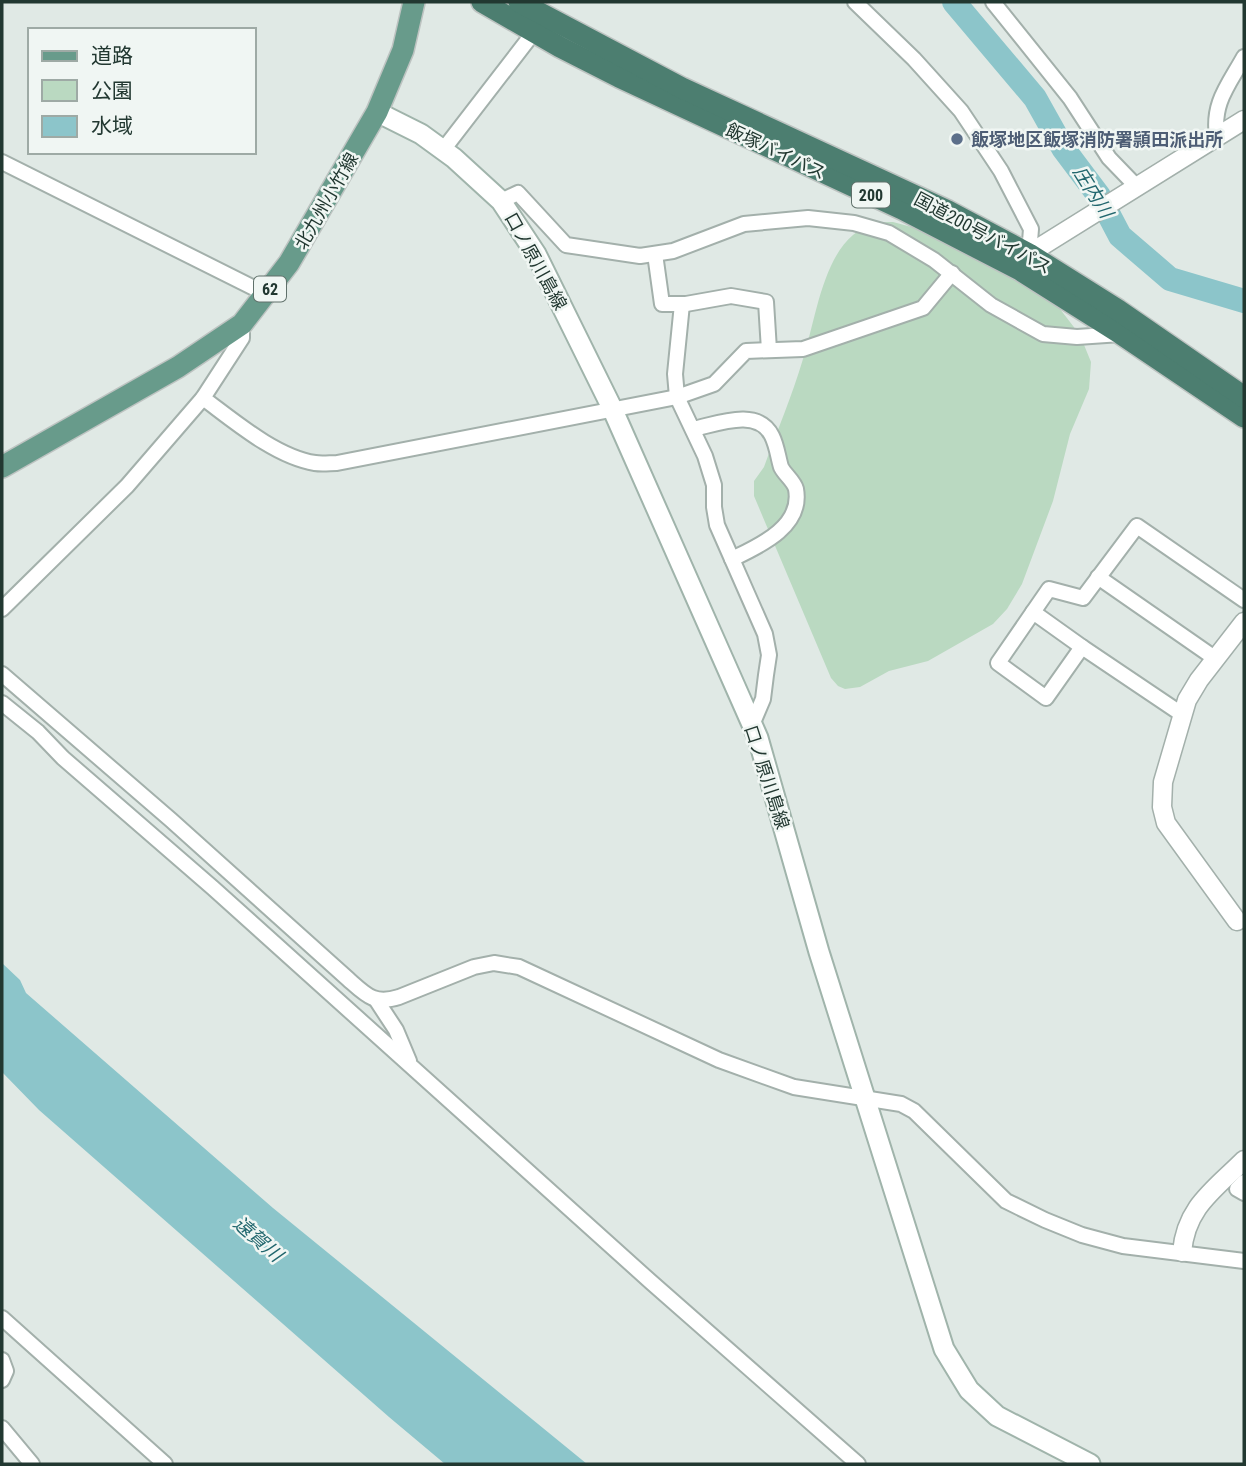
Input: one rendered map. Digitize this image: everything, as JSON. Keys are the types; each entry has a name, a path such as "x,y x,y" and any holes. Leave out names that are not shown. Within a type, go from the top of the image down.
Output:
{"highway":[{"name":"飯塚バイパス","path":"482,2 619,78 902,209 1024,262 1121,334 1244,417"},
{"name":"国道200号バイパス","path":"519,2 682,88 948,211 1024,262 1118,310 1244,397"}],"main road":[{"name":"北九州小竹線","path":"2,467 178,367 242,324 313,225 377,112 403,50 414,2"},
{"name":"口ノ原川島線","path":"377,112 421,134 501,201 536,254 612,408 758,738 819,952 938,1333 955,1369 970,1390 997,1416 1090,1464"}],"street":[{"path":"855,2 923,68 961,111 1001,172 1031,229 1024,262"},
{"path":"993,2 1070,98 1110,158 1135,189"},
{"path":"443,150 534,32"},
{"path":"1217,137 1214,118 1220,101 1244,57"},
{"path":"1024,262 1244,120"},
{"path":"2,162 266,294"},
{"path":"501,201 518,193 566,245 640,256 673,251 744,224 808,218 854,223 889,233 952,273 991,304 1043,334 1077,337 1121,334"},
{"path":"655,254 662,304 682,304 731,296 766,302 769,350"},
{"path":"204,398 249,432 288,455 313,463 337,463 677,397 714,384 746,351 803,349 923,308 952,273"},
{"path":"682,304 675,374 677,397 693,429 714,485 713,507 718,525 765,634 769,655 762,699 752,725"},
{"path":"2,608 127,486 204,398 242,338 242,324"},
{"path":"693,429 741,419 762,424 771,432 784,473 795,486 794,508 776,536 732,559"},
{"path":"1082,647 1046,698 998,663 1049,589 1083,598 1137,526 1244,600"},
{"path":"1098,577 1216,659"},
{"path":"1033,612 1183,715"},
{"path":"1241,921 1166,822 1162,807 1163,782 1193,690 1244,622"},
{"path":"2,674 171,820 348,979 377,1001 396,1030 411,1066"},
{"path":"2,703 38,732 63,758 213,888 651,1282 858,1464"},
{"path":"377,1001 399,997 474,967 494,963 519,967 719,1060 794,1087 901,1104 914,1111 1006,1201 1045,1220 1123,1247 1244,1261"},
{"path":"1182,1252 1184,1232 1200,1204 1237,1186 1244,1160"},
{"path":"2,1318 165,1464"},
{"path":"2,1360 6,1371 2,1380"},
{"path":"2,1428 32,1464"}],"green space":[{"path":"893,222 930,232 1026,282 1060,309 1080,335 1091,362 1089,389 1070,434 1053,501 1022,584 1007,609 993,624 928,661 889,671 860,687 845,689 831,678 754,496 754,481 764,467 789,400 821,293 834,260 842,246 862,228"}],"water":[{"name":"遠賀川","path":"2,963 20,980 26,993 273,1208 587,1464 445,1464 389,1417 39,1110 2,1072"}],"waterway":[{"name":"庄内川","path":"954,2 1035,98 1063,148 1099,196 1120,236 1170,279 1244,301"}],"place":[{"name":"飯塚地区飯塚消防署頴田派出所","path":"957,139"}]}
